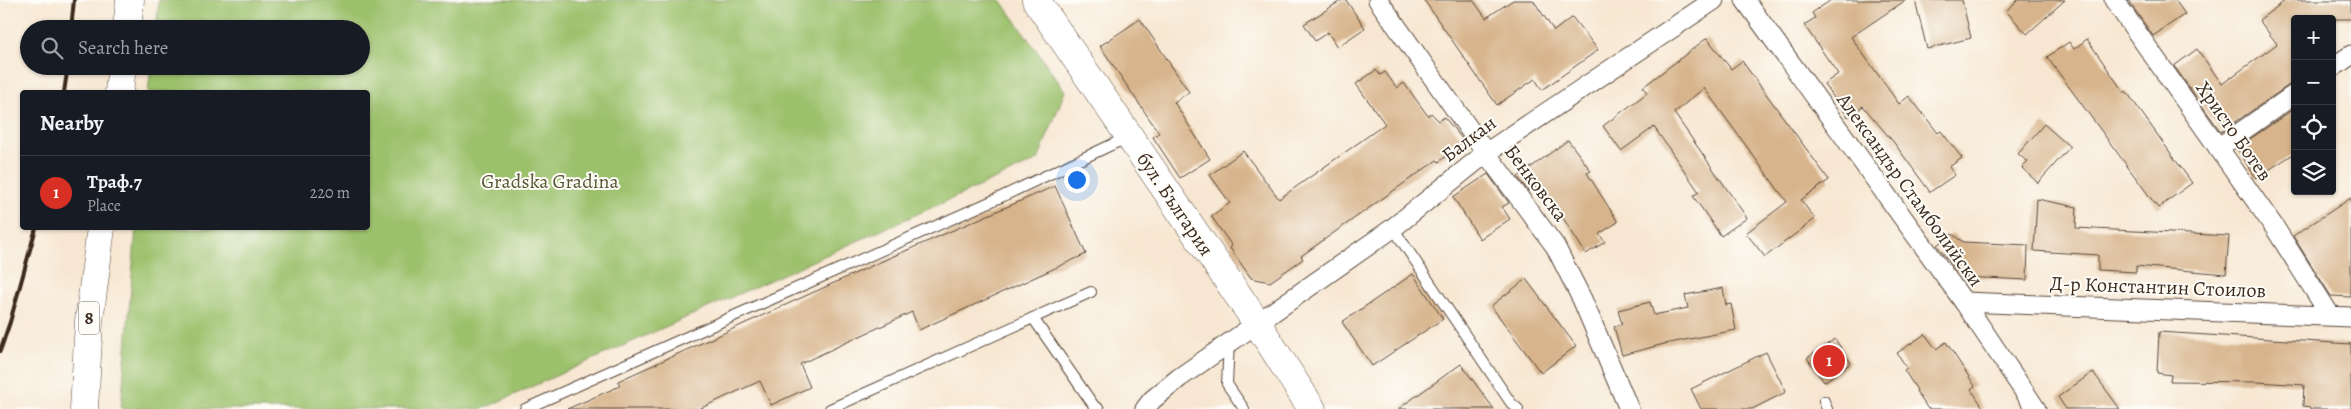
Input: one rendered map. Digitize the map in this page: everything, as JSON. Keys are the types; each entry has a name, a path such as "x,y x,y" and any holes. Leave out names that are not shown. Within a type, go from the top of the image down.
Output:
{"street":[{"path":"128,20 130,0"},
{"name":"бул. България","path":"1036,0 1257,323 1312,409"},
{"name":"Бенковска","path":"1378,0 1555,246 1582,299 1628,409"},
{"name":"Балкан","path":"1146,409 1152,400 1179,378 1393,228 1486,152 1714,0"},
{"name":"Александър Стамболийски","path":"1745,0 1964,302 2036,409"},
{"name":"Христо Ботев","path":"2114,0 2274,228 2330,315"},
{"path":"2336,65 2351,55"},
{"path":"119,90 121,75"},
{"path":"2218,148 2291,97"},
{"name":"8","path":"84,409 89,321 101,230"},
{"name":"Д-р Константин Стоилов","path":"1964,302 2351,317"}],"lane":[{"path":"525,409 1001,197 1128,137"},
{"path":"1393,228 1511,403 1518,409"},
{"path":"830,409 1092,292"},
{"path":"1033,318 1094,406 1099,409"},
{"path":"1229,342 1227,384 1244,409"}],"green space":[{"name":"Gradska Gradina","path":"159,0 1001,0 1065,91 1038,160 482,409 121,409 136,230 370,230 370,90 148,90 150,75 370,75 370,20 157,20"}],"building":[{"path":"1342,0 1346,0 1365,28 1337,47 1328,32 1315,41 1304,24"},
{"path":"1424,0 1473,0 1486,18 1513,0 1533,0 1554,31 1572,17 1598,50 1542,90 1535,79 1497,105"},
{"path":"1831,0 1906,0 1851,37 1899,104 1909,96 1938,133 1941,131 1962,158 1949,167 1955,175 1930,192 1895,144 1863,106 1848,117 1824,84 1838,74 1804,25 1815,18 1812,13"},
{"path":"1915,0 1962,0 1971,38 1927,49"},
{"path":"2018,0 2065,0 2027,34 2006,11"},
{"path":"2128,0 2175,0 2185,14 2153,36"},
{"path":"2286,0 2351,0 2351,19 2336,19 2336,15 2291,15 2291,84 2221,132 2174,66 2197,49 2222,84 2277,44 2259,20"},
{"path":"1140,19 1189,92 1174,102 1210,159 1180,178 1153,137 1159,133 1100,46"},
{"path":"1707,38 1731,69 1742,61 1829,180 1801,200 1815,219 1765,257 1746,233 1787,202 1704,88 1674,113 1747,218 1721,236 1693,196 1699,192 1654,127 1621,151 1603,126 1647,93 1643,87"},
{"path":"2087,39 2124,93 2126,91 2192,183 2158,208 2047,57 2069,42 2074,49"},
{"path":"1376,70 1380,75 1385,72 1397,88 1404,83 1428,116 1431,113 1439,121 1444,117 1464,141 1439,162 1437,160 1301,256 1303,259 1270,282 1251,278 1211,216 1230,203 1210,175 1243,151 1279,199 1385,124 1356,84"},
{"path":"2291,111 2291,156 2256,178 2237,148"},
{"path":"2044,124 2070,147 2038,183 2022,168 2028,162 2018,154"},
{"path":"1568,140 1591,171 1587,173 1618,222 1599,234 1605,242 1586,254 1547,193 1543,196 1535,187 1528,191 1518,177"},
{"path":"1488,174 1509,203 1502,207 1510,219 1480,239 1453,197"},
{"path":"1055,186 1086,254 919,330 912,312 800,364 810,387 771,405 760,381 699,409 567,409 620,386 618,381 889,258"},
{"path":"2351,198 2351,297 2331,296 2293,236"},
{"path":"2037,199 2077,207 2076,228 2229,236 2226,274 2136,266 2136,272 2098,270 2098,255 2034,251"},
{"path":"1952,234 1963,242 2028,245 2027,280 1964,277 1956,271 1937,245"},
{"path":"1413,274 1443,319 1372,366 1342,322"},
{"path":"1526,279 1576,346 1541,373 1491,306"},
{"path":"1723,288 1726,305 1731,304 1736,330 1664,344 1622,355 1614,327 1622,324 1618,310 1650,302 1654,315 1688,308 1685,295"},
{"path":"2159,332 2351,344 2351,409 2310,409 2310,407 2303,406 2304,385 2258,382 2170,381 2171,375 2157,373"},
{"path":"1925,334 1936,349 1946,342 1975,386 1971,389 1984,409 1928,409 1904,370 1907,368 1897,353"},
{"path":"1835,339 1851,363 1824,382 1807,358"},
{"path":"1766,352 1786,392 1752,409 1701,409 1691,389"},
{"path":"1461,364 1494,409 1398,409"},
{"path":"2093,372 2120,409 2066,409 2058,397"}],"railway":[{"path":"72,20 74,0"},
{"path":"64,90 67,75"},
{"path":"0,351 35,230"}],"place":[{"name":"Траф.7","path":"1829,361"}]}
